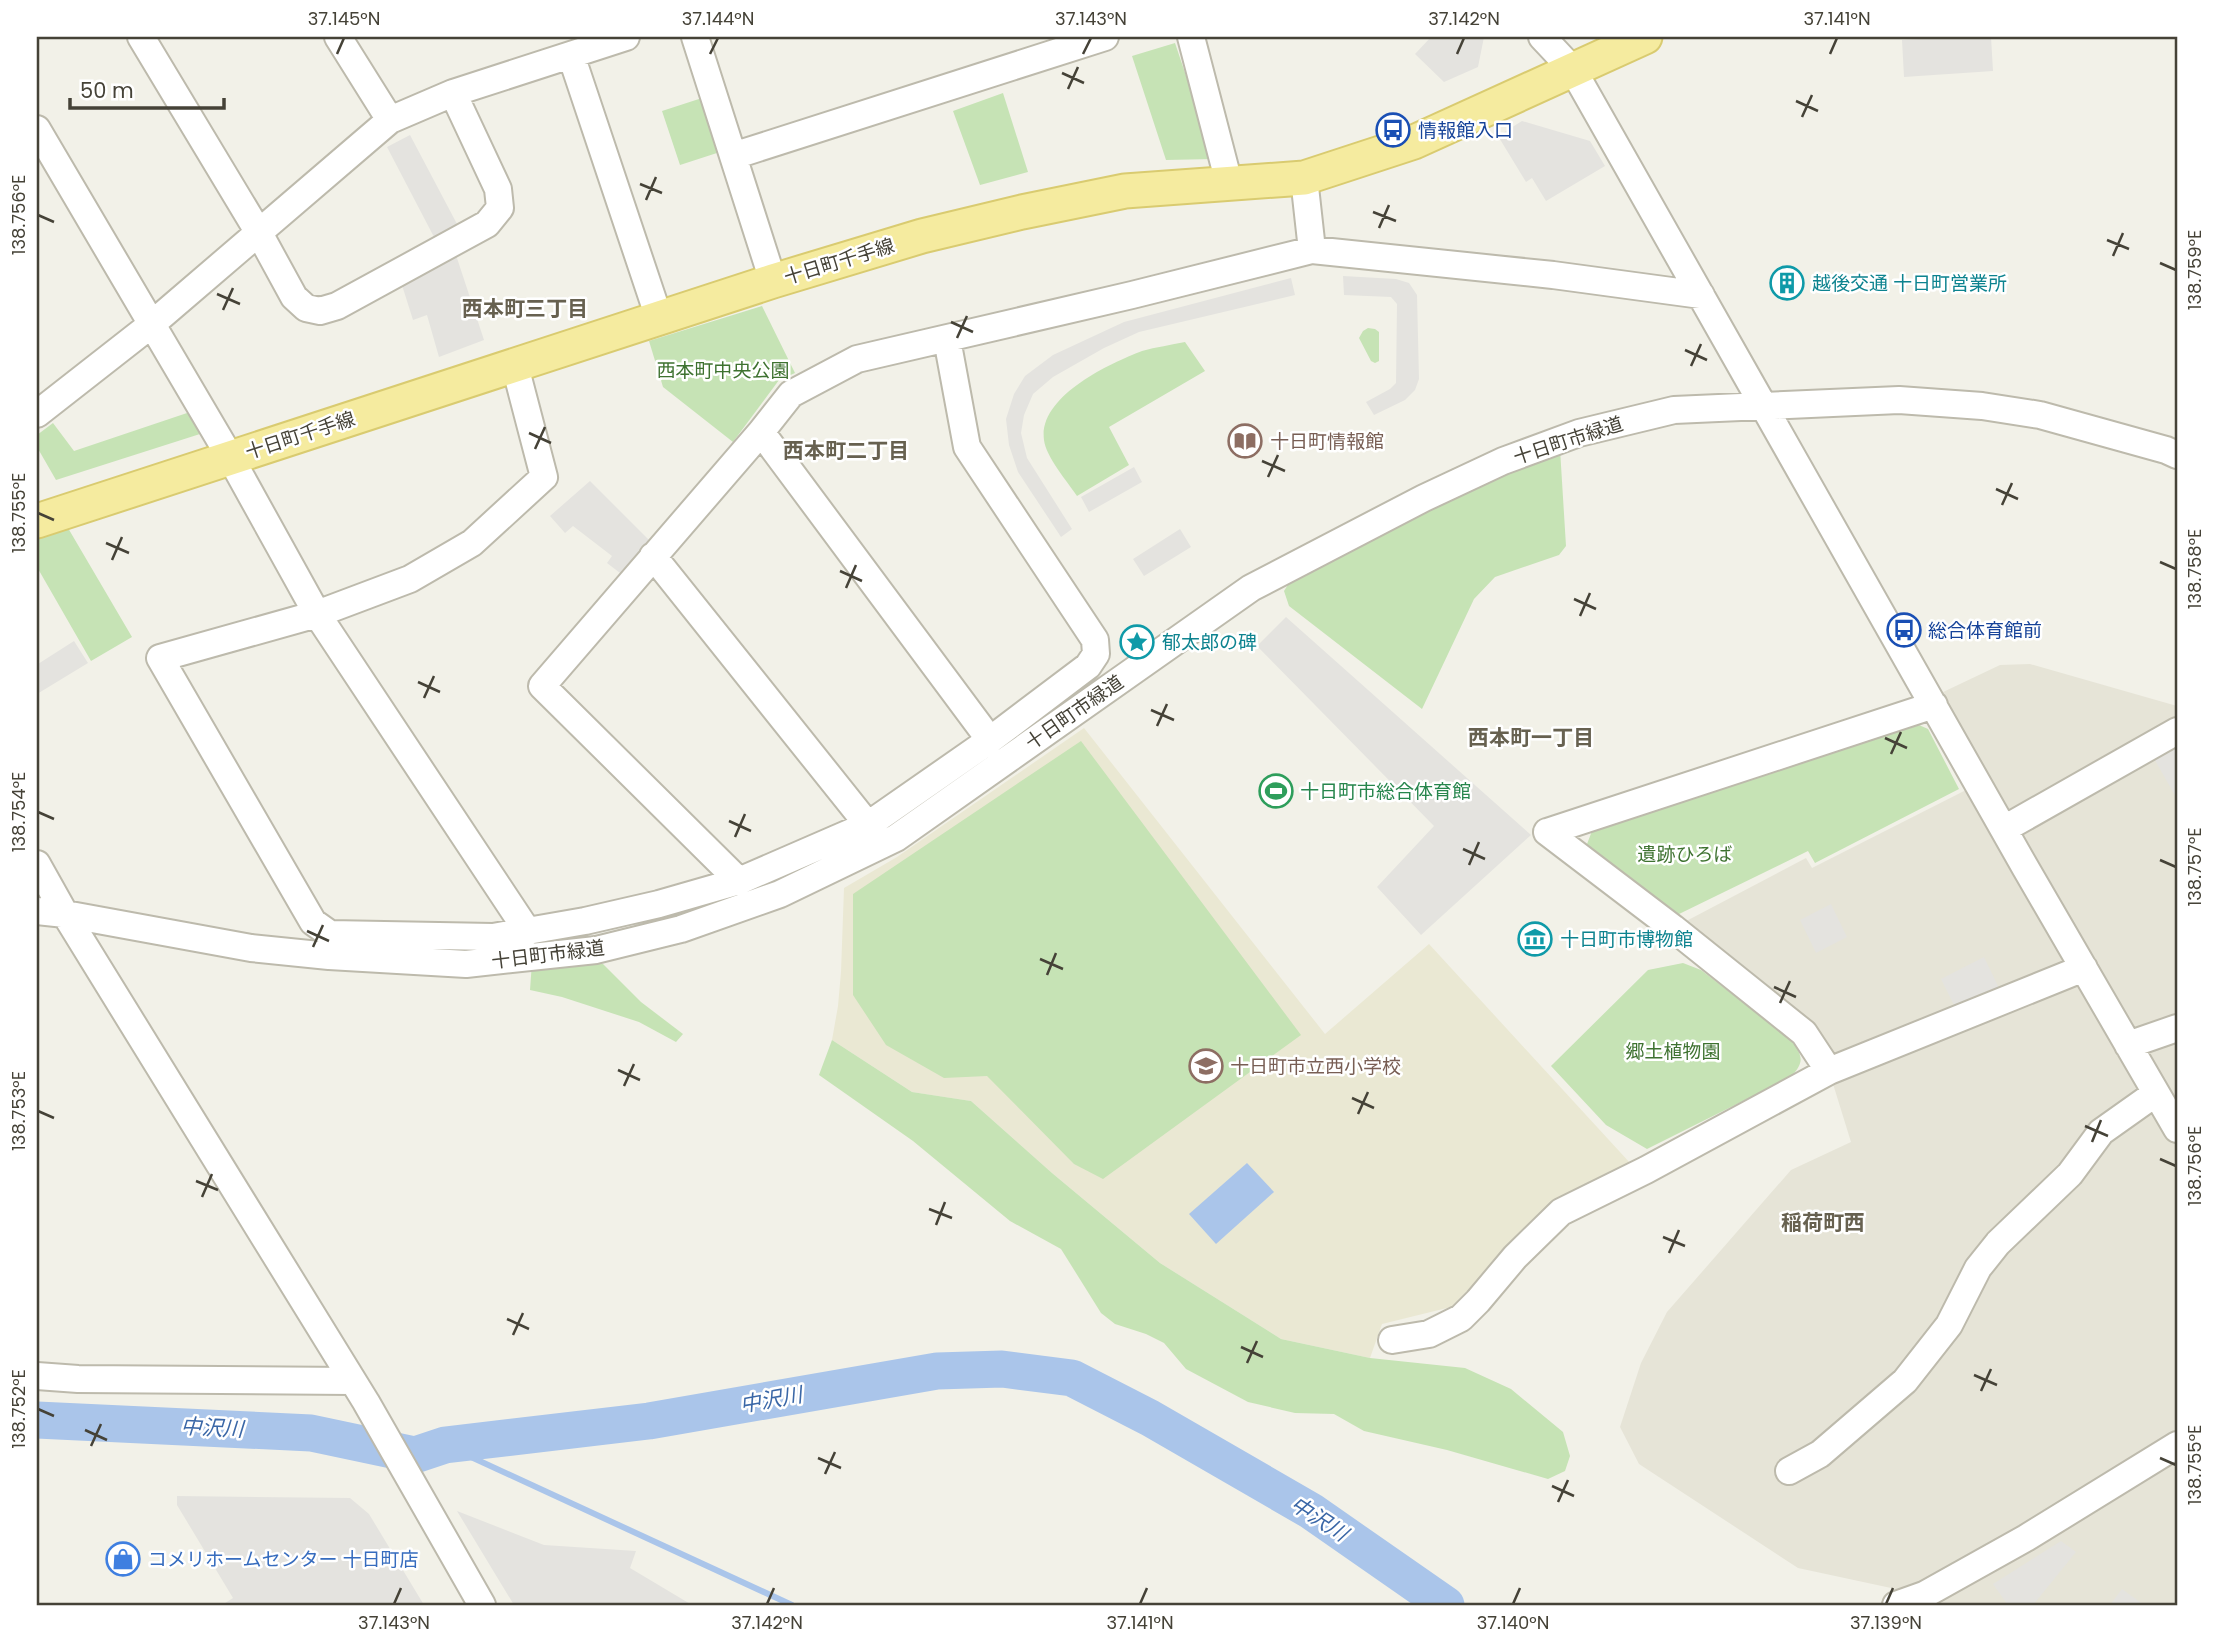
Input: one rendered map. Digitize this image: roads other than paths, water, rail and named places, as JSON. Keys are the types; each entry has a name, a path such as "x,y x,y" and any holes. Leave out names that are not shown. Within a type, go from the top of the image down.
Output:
{"main road":[{"name":"十日町千手線","path":"37,521 773,281 922,236 1125,191 1304,178 1414,142 1646,37"}],"street":[{"path":"141,37 259,233 294,297 306,308 320,311 337,306 487,225 500,208 498,189 453,93"},
{"path":"338,37 390,120"},
{"path":"37,414 152,324 390,120 453,93 626,37"},
{"path":"695,37 773,281"},
{"path":"733,156 1105,37"},
{"path":"1191,37 1229,183"},
{"path":"1542,37 1573,70 2177,1129"},
{"path":"571,55 659,318"},
{"path":"37,128 230,457 317,614 528,932"},
{"path":"1304,178 1312,250"},
{"path":"739,881 542,686 791,394 857,359 1312,250 1553,275 1701,295"},
{"path":"515,366 544,477 472,543 410,579 317,614 160,658 313,922 330,934 493,937 585,922 739,881 868,825 990,740 1088,666 1096,654 1095,640 967,447 947,339"},
{"name":"十日町市緑道","path":"37,911 251,948 329,956 466,964 596,950 681,929 780,894 896,838 1251,589 1424,498 1503,461 1579,433 1674,410 1899,400 1982,406 2040,415 2177,455"},
{"path":"761,432 990,740"},
{"path":"653,556 868,825"},
{"path":"1829,1071 1804,1033 1547,832 1934,705"},
{"path":"2004,829 2177,731"},
{"path":"37,864 65,914 359,1391 482,1605"},
{"path":"1392,1340 1429,1334 1461,1318 1515,1257 1561,1212 1646,1170 1829,1071 2084,968"},
{"path":"2128,1045 2177,1028"},
{"path":"1789,1471 1820,1454 1905,1381 1949,1325 1978,1268 1998,1243 2070,1174 2101,1132 2156,1093"},
{"path":"37,1376 359,1391"},
{"path":"1896,1605 1924,1595 2026,1538 2177,1446"}],"water":[{"path":"1247,1163 1274,1192 1216,1244 1189,1214"}],"waterway":[{"name":"中沢川","path":"37,1420 311,1433 415,1455 445,1445 649,1421 937,1371 1002,1369 1072,1378 1150,1418 1311,1511 1446,1605"},
{"path":"445,1445 792,1605"}],"place":[{"name":"情報館入口","path":"1393,130"},
{"name":"越後交通 十日町営業所","path":"1787,283"},
{"name":"十日町情報館","path":"1245,441"},
{"name":"総合体育館前","path":"1904,630"},
{"name":"郁太郎の碑","path":"1137,642"},
{"name":"十日町市総合体育館","path":"1276,791"},
{"name":"十日町市博物館","path":"1535,939"},
{"name":"十日町市立西小学校","path":"1206,1066"},
{"name":"コメリホームセンター 十日町店","path":"123,1559"}],"district":[{"name":"西本町三丁目","path":"525,309"},
{"name":"西本町二丁目","path":"846,451"},
{"name":"西本町一丁目","path":"1531,738"},
{"name":"稲荷町西","path":"1823,1223"}],"park label":[{"name":"西本町中央公園","path":"723,370"},
{"name":"遺跡ひろば","path":"1685,854"},
{"name":"郷土植物園","path":"1673,1051"}]}
